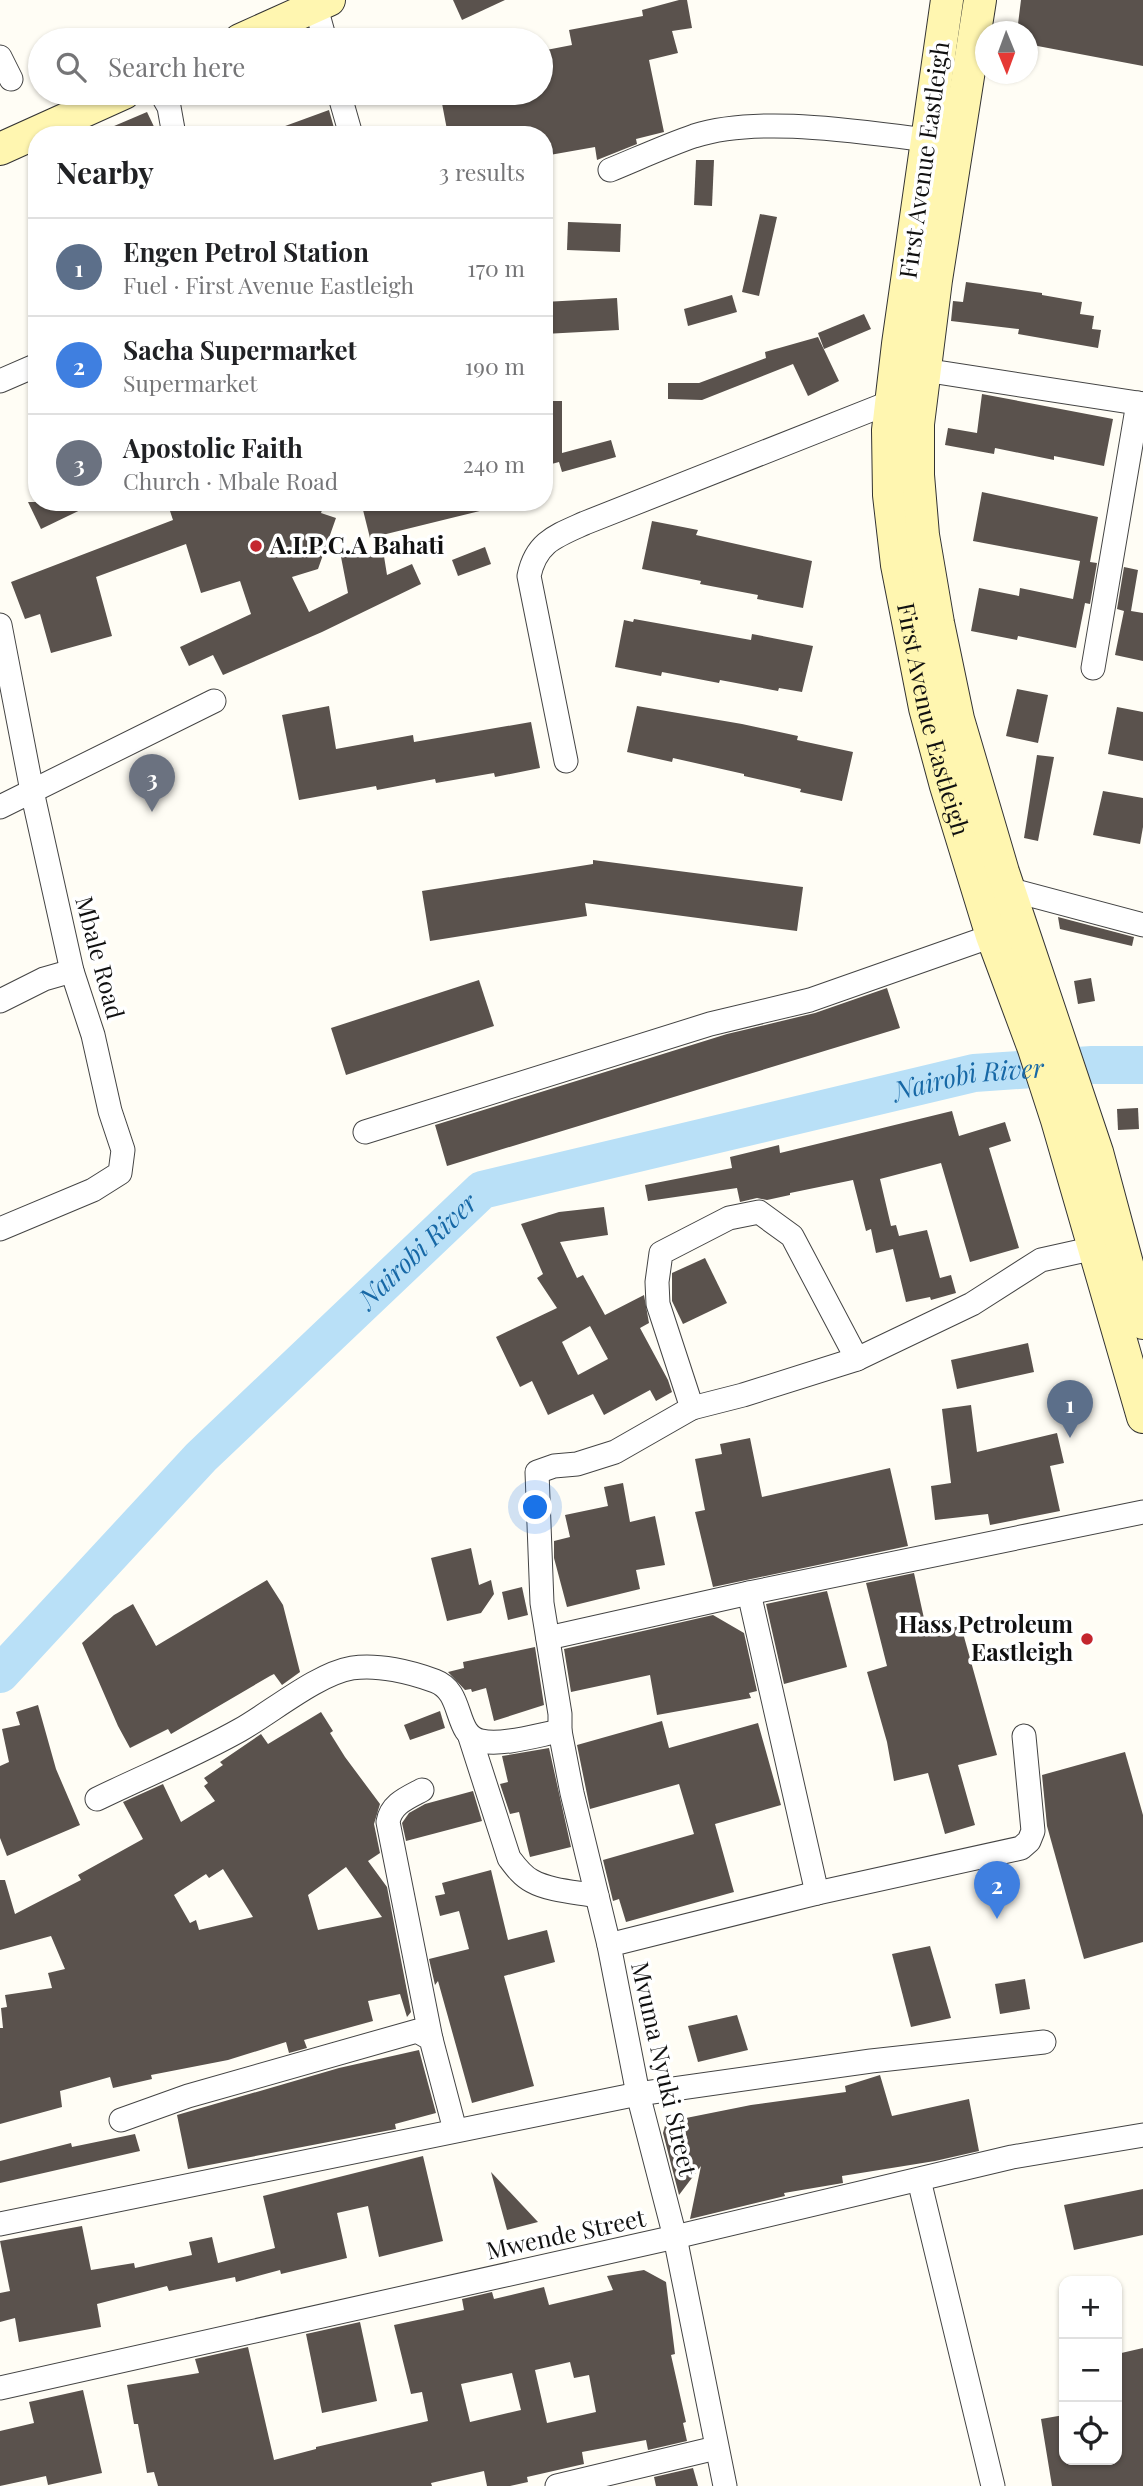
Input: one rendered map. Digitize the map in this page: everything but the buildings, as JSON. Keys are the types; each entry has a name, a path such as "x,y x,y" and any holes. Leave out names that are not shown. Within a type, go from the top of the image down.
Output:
{"main road":[{"name":"First Avenue Eastleigh","path":"947,0 891,402 888,430 889,495 897,565 911,642 946,786 992,936 1047,1046"},
{"name":"First Avenue Eastleigh","path":"980,0 924,370 918,437 923,535 958,719 1008,889 1047,1046 1069,1116 1095,1248 1143,1417"},
{"path":"265,28 319,2"},
{"path":"66,126 103,105"},
{"path":"0,149 28,140"},
{"name":"First Avenue Eastleigh","path":"1069,1116 1097,1152 1143,1324"}],"street":[{"path":"319,2 323,28"},
{"path":"0,57 11,79"},
{"path":"168,105 172,126"},
{"path":"343,105 349,126"},
{"path":"610,170 695,136 741,127 816,127 928,140"},
{"path":"0,381 28,369"},
{"path":"924,370 1140,404 1093,668"},
{"path":"566,761 529,576 539,550 551,539 576,527 891,402"},
{"name":"Mbale Road","path":"0,625 32,790 72,971 93,1035 110,1111 123,1150 120,1173 93,1190 0,1229"},
{"path":"0,807 214,701"},
{"path":"1008,889 1143,925"},
{"path":"365,1132 709,1024 810,1000 992,936"},
{"path":"0,1001 44,979 72,971"},
{"path":"692,1408 658,1304 657,1282 661,1254 729,1218 759,1212 792,1236 857,1359"},
{"path":"609,1945 560,1731 560,1714 542,1603 537,1472 554,1466 577,1464 615,1452 692,1408 857,1359 972,1304 1041,1260 1095,1248"},
{"path":"548,1638 750,1593 1143,1512"},
{"path":"750,1593 817,1893"},
{"path":"97,1800 239,1730 327,1676 351,1668 398,1671 438,1682 450,1691 470,1737 509,1858 520,1872 542,1885 597,1896"},
{"path":"470,1737 489,1742 560,1731"},
{"name":"Mvuma Nyuki Street","path":"725,2486 675,2237 638,2094 609,1945 817,1893 1021,1848 1029,1841 1033,1831 1024,1736"},
{"path":"422,1790 389,1812 388,1822 431,2039 455,2130"},
{"path":"121,2120 188,2096 417,2031 431,2039"},
{"path":"0,2224 638,2094 871,2061 1044,2042"},
{"name":"Mwende Street","path":"0,2388 675,2237 1012,2157 1143,2134"},
{"path":"919,2180 993,2486"},
{"path":"557,2486 716,2448"}],"waterway":[{"name":"Nairobi River","path":"0,1674 201,1457 482,1190 974,1073 1092,1065 1143,1065"}],"place":[{"name":"A.I.P.C.A Bahati","path":"256,546"},
{"name":"Apostolic Faith","path":"152,812"},
{"name":"Engen Petrol Station","path":"1070,1438"},
{"name":"Hass Petroleum Eastleigh","path":"1087,1639"},
{"name":"Sacha Supermarket","path":"997,1919"}]}
